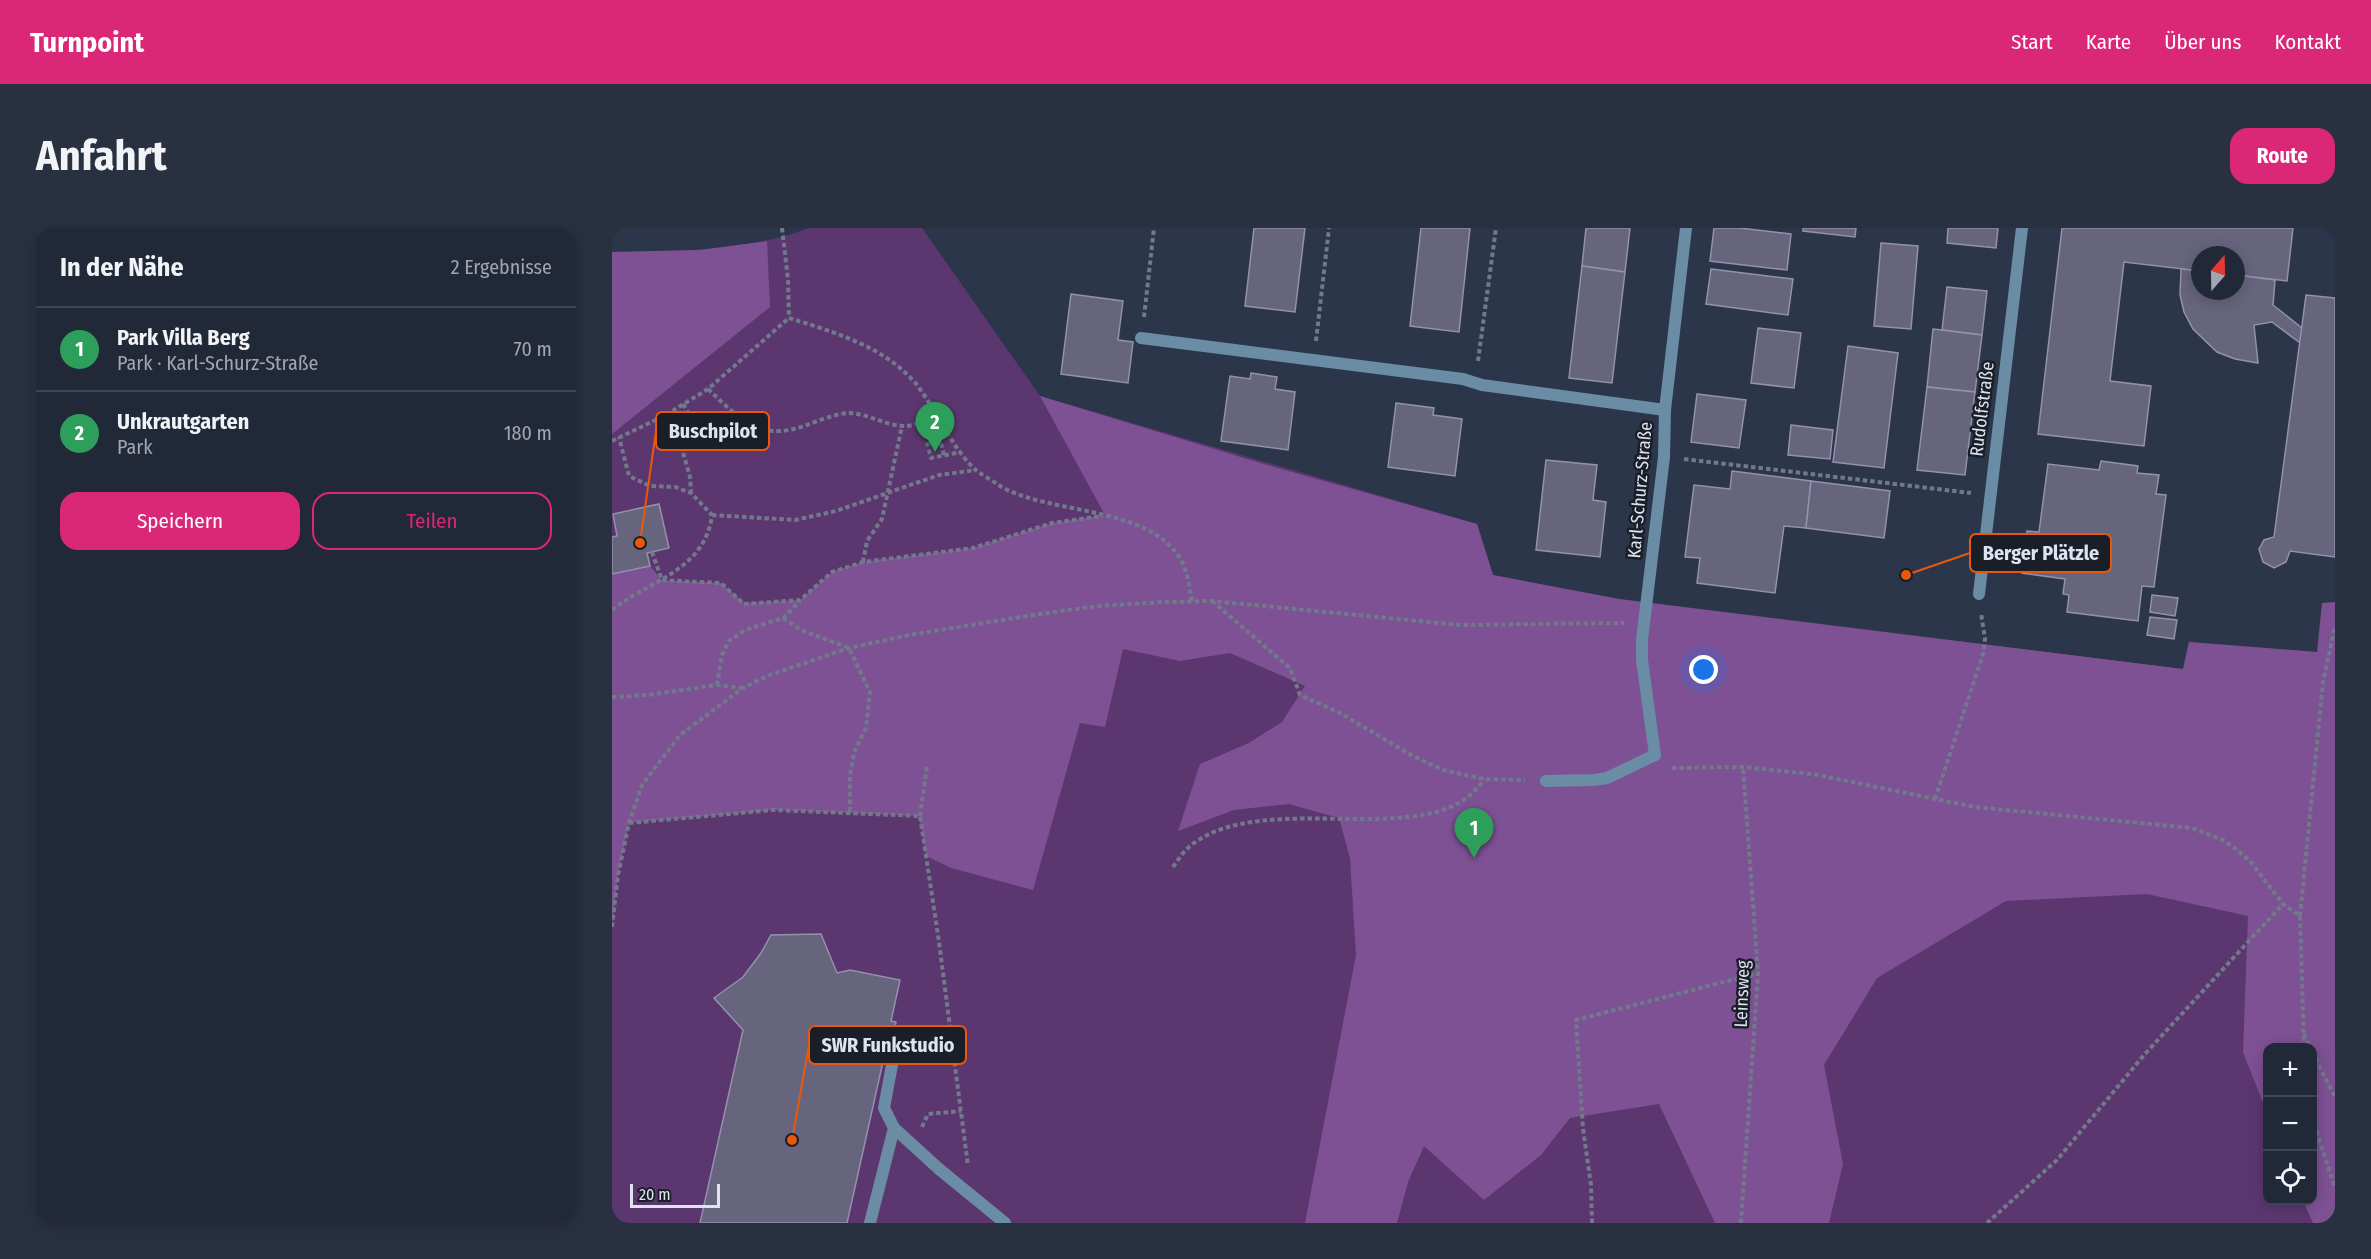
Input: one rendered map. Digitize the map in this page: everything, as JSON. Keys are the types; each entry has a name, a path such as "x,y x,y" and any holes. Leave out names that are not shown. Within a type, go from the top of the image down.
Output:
{"street":[{"name":"Karl-Schurz-Straße","path":"1654,755 1642,660 1644,623 1664,457 1665,410 1686,228"},
{"name":"Rudolfstraße","path":"1979,594 2022,228"},
{"path":"1141,338 1463,379 1475,383 1665,410"},
{"path":"1546,781 1607,778 1654,755"},
{"path":"892,1065 884,1108 894,1128 912,1146 1005,1223"},
{"path":"870,1223 894,1128"}],"path":[{"path":"783,228 789,318"},
{"path":"1141,338 1154,228"},
{"path":"1314,360 1329,228"},
{"path":"1475,383 1496,228"},
{"path":"612,441 708,389 789,318"},
{"path":"789,318 868,347 893,364 915,383 961,452 976,470 1002,487 1023,495 1106,515 1147,531 1172,548 1185,568 1192,601"},
{"path":"708,389 737,416 757,428 777,433 846,413 863,414 902,426 916,424 936,412"},
{"path":"683,404 691,418 682,449 690,477 691,493"},
{"path":"863,562 867,541 882,519 902,426"},
{"path":"619,437 629,476 650,486 675,487 691,493 712,515 795,520 836,512 939,475 976,470"},
{"path":"944,455 940,439 927,442 931,458 961,452"},
{"path":"1664,457 1990,495"},
{"path":"612,610 688,562 710,530 712,515"},
{"path":"717,685 722,655 729,641 745,630 783,618 832,572 863,562 973,548 1052,523 1106,515"},
{"path":"652,552 662,580"},
{"path":"662,580 721,583 744,603 800,600"},
{"path":"1935,799 1983,654 1985,639 1979,594"},
{"path":"612,927 618,874 629,823 642,784 680,735 743,688 767,676 849,648 909,635 1052,613 1131,603 1192,601 1212,601 1460,626 1644,623"},
{"path":"1212,601 1290,668 1299,695 1340,713 1426,763 1443,770 1484,779 1546,781"},
{"path":"783,618 801,630 849,648 870,692 866,728 854,752 850,776 850,813"},
{"path":"2304,1043 2300,916 2324,682 2335,626"},
{"path":"612,696 648,695 717,685 743,688"},
{"path":"1654,755 1668,767 1674,768 1743,767 1812,774 1975,807 2174,825 2200,830 2223,840 2250,861 2283,904 2300,916"},
{"path":"927,766 920,816 939,942 968,1169"},
{"name":"Leinsweg","path":"1741,1223 1758,973 1743,767"},
{"path":"1173,867 1191,845 1227,829 1252,823 1302,817 1396,818 1429,815 1467,798 1475,792 1484,779"},
{"path":"629,823 774,810 920,816"},
{"path":"612,871 618,874"},
{"path":"1987,1223 2057,1160 2152,1046 2283,904"},
{"path":"1592,1223 1591,1185 1583,1129 1576,1020 1758,973"},
{"path":"2302,1030 2308,1043"},
{"path":"2317,1060 2335,1097"},
{"path":"912,1146 928,1114 961,1111"},
{"path":"2317,1130 2335,1188"}],"shaded area":[{"path":"809,228 922,228 1040,396 1477,524 1493,575 1619,599 2183,669 2189,642 2317,652 2335,1223 612,1223 612,252 712,249 761,242"},
{"path":"767,241 770,307 612,434 612,252 700,250"},
{"path":"1040,396 1257,462 1477,524 1493,575 1619,599 2183,669 2189,642 2317,652 2322,603 2335,602 2335,1223 2313,1223 2305,1205 2317,1205 2317,1043 2263,1043 2263,1103 2243,1052 2248,916 2147,894 2006,901 1877,978 1824,1065 1843,1164 1829,1223 1715,1223 1659,1104 1570,1118 1541,1155 1484,1200 1424,1146 1408,1182 1397,1223 1305,1223 1356,955 1350,858 1339,818 1289,804 1234,810 1178,831 1200,764 1249,743 1282,722 1305,686 1230,653 1180,661 1123,649 1105,727 1080,723 1033,890 951,868 926,856 919,816 774,810 629,823 618,875 612,927 612,574 650,566 662,580 721,583 744,603 800,600 832,572 863,562 973,548 1052,523 1105,515"}],"building":[{"path":"1254,228 1305,228 1295,312 1245,306"},
{"path":"1421,228 1470,228 1459,332 1410,326"},
{"path":"1586,228 1630,228 1625,272 1582,266"},
{"path":"1714,228 1740,228 1791,234 1787,270 1710,261"},
{"path":"1803,228 1856,228 1855,237 1803,231"},
{"path":"1948,228 1998,228 1996,248 1947,243"},
{"path":"2062,228 2293,228 2287,281 2245,276 2245,246 2191,246 2191,270 2124,262 2110,381 2151,386 2144,446 2038,434"},
{"path":"1881,243 1918,246 1911,329 1874,326"},
{"path":"1582,266 1625,272 1612,383 1569,378"},
{"path":"1711,269 1793,279 1788,315 1706,304"},
{"path":"2181,269 2191,270 2191,300 2245,300 2245,276 2275,280 2273,305 2302,328 2300,343 2272,322 2254,325 2258,363 2235,359 2217,352 2193,329 2184,312 2180,295"},
{"path":"1947,287 1987,291 1982,335 1942,330"},
{"path":"1071,294 1123,301 1118,340 1133,342 1128,383 1061,374"},
{"path":"2306,295 2335,298 2335,557 2290,551 2286,562 2274,568 2263,562 2259,549 2264,540 2274,537"},
{"path":"1758,328 1801,333 1794,388 1751,383"},
{"path":"1933,329 1982,335 1975,392 1927,387"},
{"path":"1848,346 1898,353 1884,468 1833,462"},
{"path":"1251,373 1277,377 1275,389 1295,392 1288,450 1221,441 1230,376 1250,379"},
{"path":"1927,387 1975,392 1965,475 1917,470"},
{"path":"1697,394 1746,400 1739,448 1691,442"},
{"path":"1396,403 1434,408 1433,415 1462,419 1455,476 1388,467"},
{"path":"1791,425 1833,430 1830,459 1788,455"},
{"path":"1546,460 1597,465 1593,500 1606,502 1600,557 1536,550"},
{"path":"2101,461 2138,466 2137,473 2159,475 2156,494 2166,495 2154,587 2142,586 2138,621 2067,612 2069,595 2063,594 2065,579 2022,573 2027,531 2039,532 2048,464 2099,470"},
{"path":"1732,471 1811,481 1806,528 1784,526 1775,593 1697,583 1700,558 1685,557 1694,485 1730,489"},
{"path":"1811,481 1890,491 1884,538 1806,528"},
{"path":"659,504 669,548 647,553 650,566 612,574 612,537 617,536 613,514"},
{"path":"2152,595 2178,598 2175,616 2150,612"},
{"path":"2150,617 2177,620 2174,639 2147,635"},
{"path":"821,934 837,973 850,970 900,980 891,1021 896,1022 888,1057 884,1057 847,1223 700,1223 743,1030 714,998 743,977 771,935"}],"place":[{"name":"Unkrautgarten","path":"935,452"},
{"name":"Buschpilot","path":"640,543"},
{"name":"Berger Plätzle","path":"1906,575"},
{"name":"Park Villa Berg","path":"1474,858"},
{"name":"SWR Funkstudio","path":"792,1140"}]}
